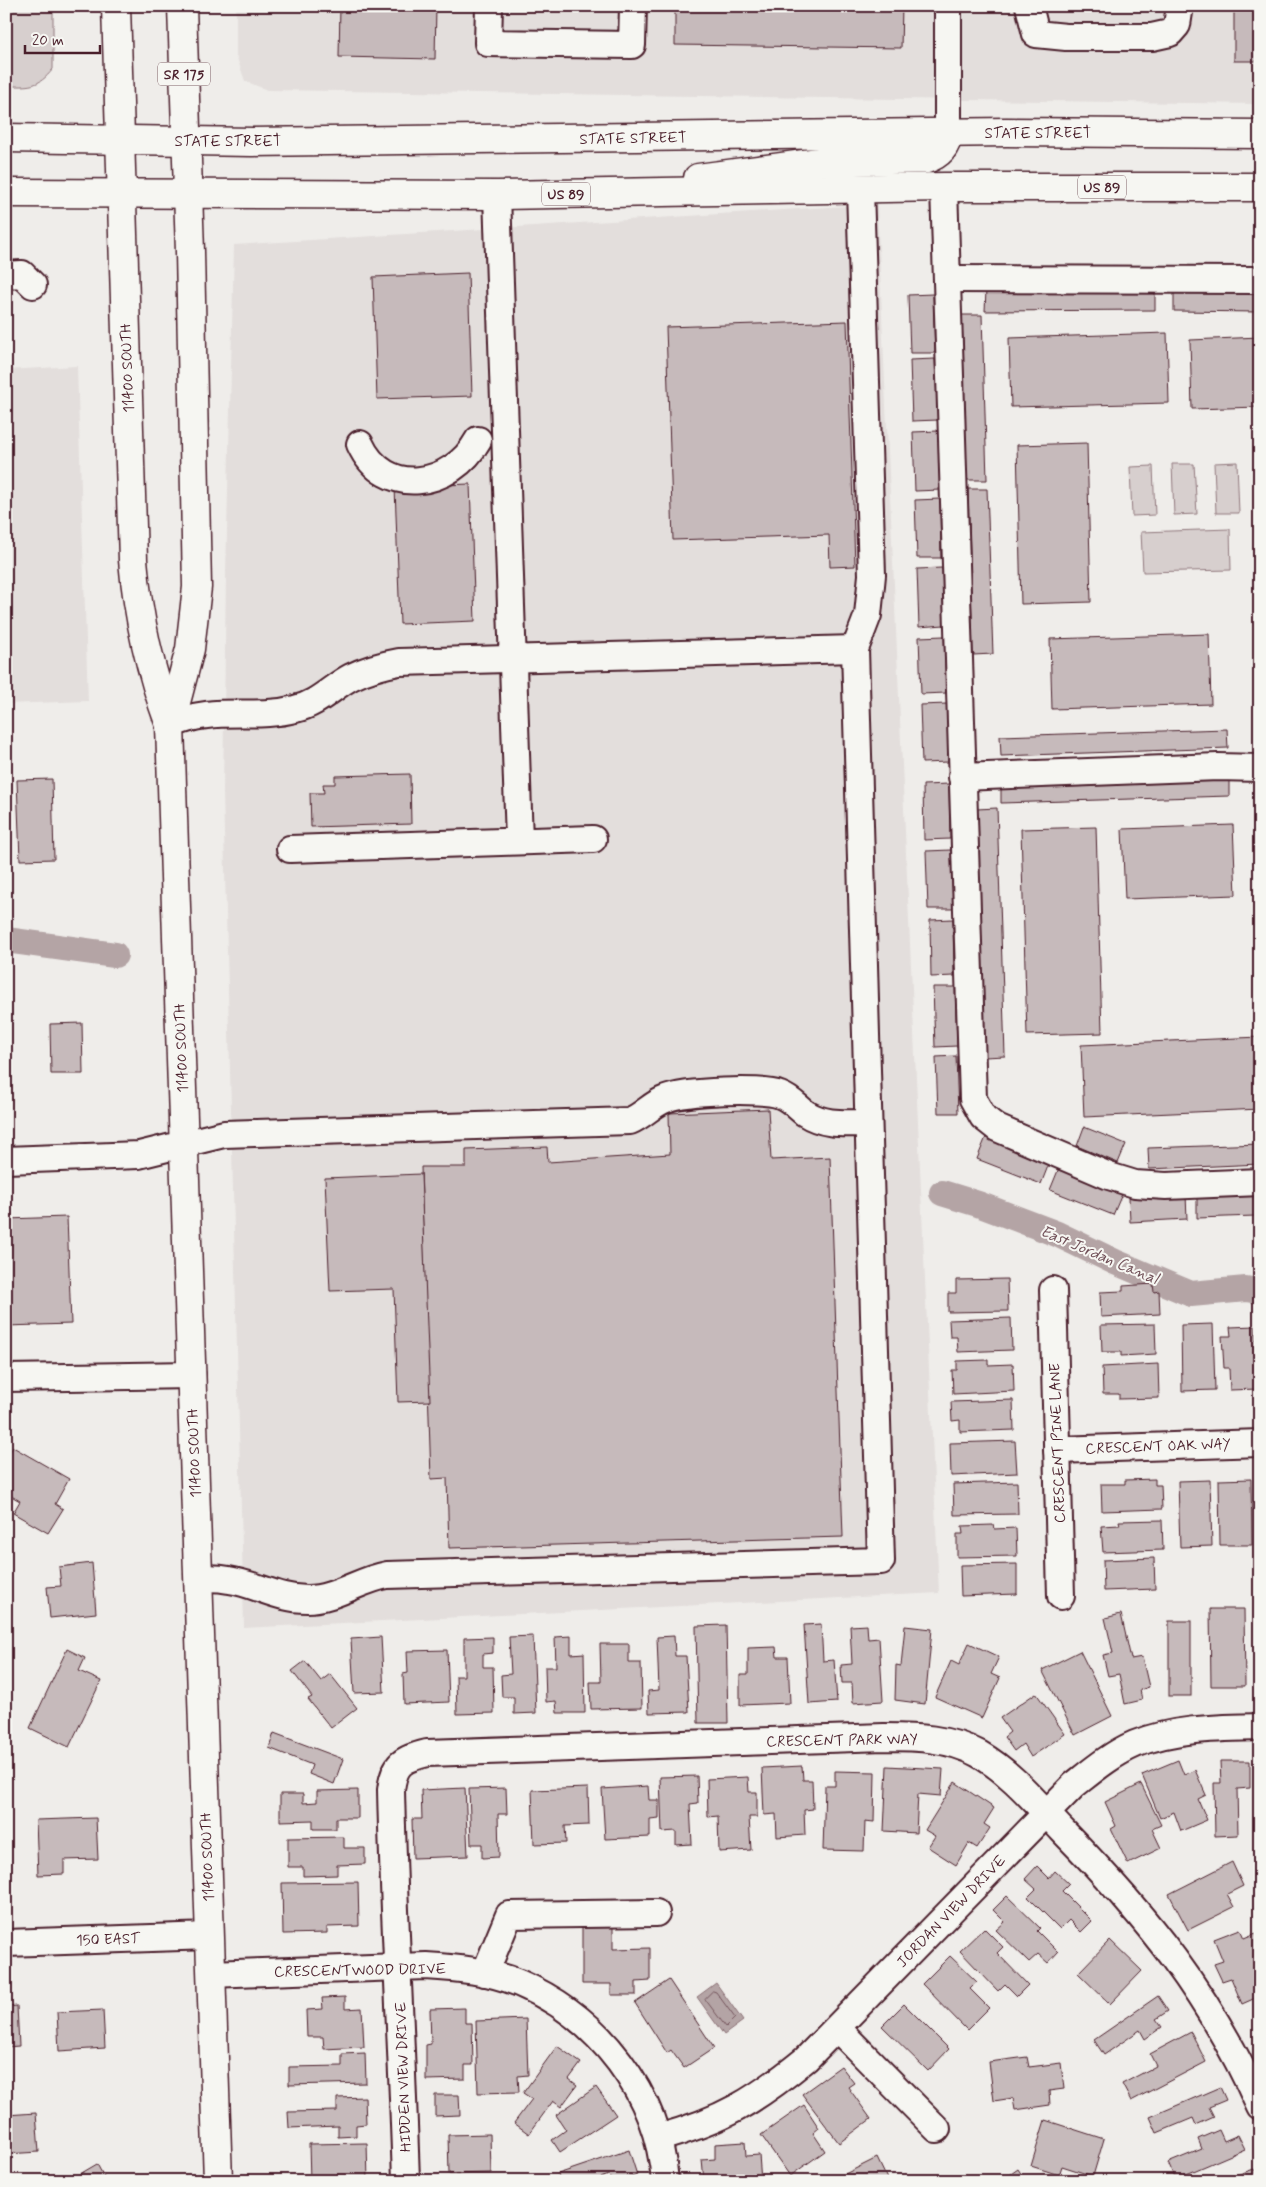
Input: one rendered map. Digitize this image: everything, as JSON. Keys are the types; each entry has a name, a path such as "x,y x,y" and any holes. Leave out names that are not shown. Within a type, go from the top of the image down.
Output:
{"main road":[{"name":"11400 SOUTH","path":"116,6 134,569 148,654 170,725 218,2181"},
{"name":"11400 SOUTH","path":"170,725 190,649 197,587 189,195 182,6"},
{"name":"STATE STREET","path":"6,138 187,141 1017,132 1260,134"},
{"path":"628,192 703,177 770,167 819,162 926,159 935,156 943,150 948,134"},
{"name":"US 89","path":"6,193 497,196 628,192 944,188 1260,188"}],"street":[{"path":"489,6 488,43 632,45 633,6"},
{"path":"948,6 948,134"},
{"path":"1029,6 1036,34 1066,37 1152,37 1170,33 1178,25 1180,6"},
{"path":"944,188 971,1088 978,1110 997,1128 1109,1176 1135,1184 1166,1186 1260,1182"},
{"path":"198,1579 230,1580 274,1594 307,1599 322,1598 362,1581 387,1575 881,1561 855,649 868,615 872,574 860,189"},
{"path":"497,196 518,842"},
{"path":"6,275 22,274 33,285"},
{"path":"947,279 1260,280"},
{"path":"360,444 369,460 382,473 392,478 414,480 429,479 457,466 469,454 478,440"},
{"path":"170,725 194,715 207,713 281,712 297,709 322,698 351,677 383,665 399,662 855,649"},
{"path":"962,777 1259,767"},
{"path":"290,850 593,839"},
{"path":"6,1160 131,1155 155,1152 207,1136 236,1133 630,1121 640,1117 658,1102 676,1095 760,1092 782,1095 812,1118 823,1122 868,1123"},
{"name":"CRESCENT PINE LANE","path":"1053,1290 1062,1596"},
{"path":"6,1378 192,1375"},
{"name":"CRESCENT OAK WAY","path":"1057,1450 1260,1443"},
{"name":"JORDAN VIEW DRIVE","path":"658,2138 697,2128 734,2111 772,2087 806,2059 838,2029 1074,1785 1104,1761 1135,1744 1167,1734 1198,1729 1260,1727"},
{"name":"CRESCENT PARK WAY","path":"399,1764 412,1756 427,1753 916,1737 948,1742 978,1753 1004,1771 1047,1813 1102,1870 1154,1930 1253,2071 1260,2107"},
{"name":"HIDDEN VIEW DRIVE","path":"399,1764 393,1776 391,1790 394,1922 398,1966 406,2181"},
{"path":"485,1973 509,1915 656,1913"},
{"name":"150 EAST","path":"6,1943 210,1936"},
{"name":"CRESCENTWOOD DRIVE","path":"211,1974 398,1966 453,1968 485,1973 517,1983 548,1997 577,2017 599,2037 622,2065 644,2100 658,2138 665,2181"},
{"path":"838,2029 937,2129"}],"shaded area":[{"path":"6,6 53,6 53,69 38,83 27,86 6,86"},
{"path":"236,6 1260,6 1260,104 267,90 245,81 236,55"},
{"path":"877,204 939,1593 244,1628 223,792 234,245"},
{"path":"77,366 88,701 6,704 6,370"},
{"path":"1237,462 1239,513 1216,513 1214,463"},
{"path":"1172,464 1194,464 1197,514 1174,515"},
{"path":"1153,466 1155,515 1132,516 1130,467"},
{"path":"1230,529 1231,570 1143,572 1141,532"}],"water":[{"path":"716,1983 743,2021 724,2035 697,1997"}],"building":[{"path":"340,6 436,6 435,59 339,57"},
{"path":"675,6 902,6 901,48 675,45"},
{"path":"1234,6 1260,6 1260,61 1234,61"},
{"path":"468,273 472,396 377,399 373,277"},
{"path":"986,290 1155,290 1155,310 985,311"},
{"path":"1174,291 1260,292 1260,312 1174,311"},
{"path":"933,294 935,353 910,353 908,295"},
{"path":"962,315 982,315 987,480 967,480"},
{"path":"847,321 855,566 830,567 829,535 673,540 666,327"},
{"path":"1167,333 1169,403 1011,407 1009,338"},
{"path":"1260,337 1260,407 1192,409 1190,340"},
{"path":"935,359 938,420 912,421 910,360"},
{"path":"938,431 940,490 915,491 913,432"},
{"path":"1087,443 1091,602 1021,604 1017,445"},
{"path":"470,484 475,621 400,624 395,487"},
{"path":"968,489 987,489 993,654 973,655"},
{"path":"940,499 941,558 917,558 915,500"},
{"path":"942,568 944,625 919,627 917,569"},
{"path":"1209,634 1211,704 1052,709 1050,639"},
{"path":"944,636 946,693 921,694 919,637"},
{"path":"947,704 948,762 922,763 920,705"},
{"path":"1227,729 1228,748 1001,756 1000,736"},
{"path":"410,774 411,824 311,827 310,793 324,793 323,784 335,784 335,776"},
{"path":"1229,777 1229,796 1001,803 1001,783"},
{"path":"52,779 54,859 20,860 17,780"},
{"path":"949,784 950,839 924,840 923,785"},
{"path":"997,808 1005,1056 985,1057 977,809"},
{"path":"1233,825 1236,895 1125,899 1122,829"},
{"path":"1096,827 1102,1033 1027,1035 1021,829"},
{"path":"951,850 953,909 928,909 926,851"},
{"path":"953,919 954,976 931,977 930,920"},
{"path":"933,987 955,987 957,1046 935,1047"},
{"path":"82,1023 83,1074 51,1074 50,1024"},
{"path":"1260,1037 1260,1109 1084,1117 1081,1045"},
{"path":"956,1056 958,1113 938,1113 936,1057"},
{"path":"768,1109 771,1160 830,1157 843,1537 449,1548 447,1478 431,1479 421,1167 466,1167 466,1150 547,1147 548,1162 670,1154 669,1113"},
{"path":"1084,1127 1126,1144 1118,1163 1077,1146"},
{"path":"986,1137 1050,1161 1041,1184 977,1159"},
{"path":"1260,1144 1260,1164 1149,1169 1148,1148"},
{"path":"1059,1168 1122,1194 1113,1215 1050,1190"},
{"path":"421,1174 430,1401 398,1402 394,1289 330,1291 325,1178"},
{"path":"1254,1192 1255,1216 1197,1218 1197,1194"},
{"path":"1186,1195 1187,1219 1130,1222 1129,1197"},
{"path":"67,1217 71,1324 6,1326 6,1219"},
{"path":"1007,1279 1008,1311 948,1312 948,1293 956,1293 956,1280"},
{"path":"1153,1284 1154,1292 1159,1291 1160,1314 1101,1317 1100,1292 1123,1291 1123,1286"},
{"path":"1011,1318 1012,1350 958,1352 957,1337 950,1337 949,1320"},
{"path":"1155,1324 1156,1354 1121,1356 1121,1352 1102,1352 1101,1325"},
{"path":"1213,1324 1215,1390 1182,1391 1181,1325"},
{"path":"1255,1326 1257,1389 1230,1390 1229,1368 1224,1368 1222,1336 1231,1336 1230,1327"},
{"path":"988,1360 988,1365 1013,1364 1014,1391 953,1394 952,1370 957,1370 957,1361"},
{"path":"1158,1364 1159,1398 1119,1399 1119,1394 1103,1394 1102,1367"},
{"path":"1013,1400 1014,1430 960,1432 960,1420 952,1421 951,1402"},
{"path":"1015,1441 1017,1473 951,1476 950,1443"},
{"path":"13,1447 69,1479 55,1504 63,1509 48,1533 13,1513 20,1501 6,1493 6,1459"},
{"path":"1155,1479 1155,1485 1161,1485 1162,1509 1102,1511 1101,1484 1125,1484 1125,1480"},
{"path":"1251,1479 1252,1545 1220,1545 1219,1480"},
{"path":"1210,1480 1212,1546 1180,1547 1178,1481"},
{"path":"1017,1482 1018,1514 954,1515 953,1484"},
{"path":"1162,1520 1163,1550 1103,1552 1101,1526 1120,1525 1119,1521"},
{"path":"993,1525 994,1529 1016,1528 1017,1556 957,1557 957,1534 963,1534 962,1526"},
{"path":"1154,1558 1155,1589 1104,1591 1103,1560"},
{"path":"92,1563 96,1613 50,1618 47,1587 61,1586 59,1567"},
{"path":"1017,1564 1017,1594 961,1596 960,1565"},
{"path":"1210,1609 1244,1609 1245,1686 1211,1686"},
{"path":"1121,1614 1131,1659 1142,1657 1149,1687 1140,1690 1142,1700 1125,1704 1119,1674 1108,1676 1103,1655 1113,1653 1105,1618"},
{"path":"1169,1621 1191,1621 1191,1696 1169,1696"},
{"path":"821,1624 823,1661 834,1660 837,1702 809,1704 804,1625"},
{"path":"726,1625 728,1723 698,1723 696,1626"},
{"path":"867,1625 868,1639 879,1638 883,1701 853,1703 852,1683 842,1683 841,1665 852,1664 850,1626"},
{"path":"905,1626 932,1629 925,1704 895,1700 896,1665 901,1666"},
{"path":"533,1636 536,1713 514,1714 514,1697 502,1697 501,1675 511,1674 509,1637"},
{"path":"571,1636 571,1654 584,1653 585,1713 557,1713 556,1701 546,1702 545,1667 556,1667 555,1637"},
{"path":"674,1636 675,1656 686,1656 689,1712 649,1713 648,1691 659,1690 657,1637"},
{"path":"381,1637 384,1692 354,1693 351,1639"},
{"path":"493,1637 493,1653 483,1654 483,1667 493,1667 494,1713 457,1714 456,1676 464,1676 464,1638"},
{"path":"969,1643 999,1657 991,1674 1000,1678 982,1718 935,1697 951,1661 959,1665"},
{"path":"600,1644 629,1644 629,1663 641,1663 642,1708 591,1709 590,1682 601,1682"},
{"path":"776,1647 777,1657 788,1657 790,1703 740,1705 740,1675 748,1675 748,1648"},
{"path":"67,1649 85,1658 79,1671 101,1681 69,1747 30,1728"},
{"path":"447,1650 449,1702 404,1704 403,1674 408,1673 407,1651"},
{"path":"1080,1651 1112,1716 1075,1735 1042,1670"},
{"path":"305,1661 321,1681 330,1674 357,1708 331,1728 308,1699 312,1697 292,1671"},
{"path":"1036,1693 1065,1734 1031,1757 1023,1744 1014,1751 1004,1737 1010,1732 1000,1718"},
{"path":"274,1733 343,1759 334,1784 309,1774 312,1765 269,1748"},
{"path":"1178,1760 1184,1775 1195,1770 1206,1795 1198,1799 1207,1820 1181,1831 1174,1812 1160,1818 1142,1775"},
{"path":"1220,1761 1250,1761 1250,1788 1237,1789 1238,1835 1215,1836 1214,1783 1221,1783"},
{"path":"802,1766 803,1780 812,1780 813,1809 804,1810 805,1835 777,1837 776,1814 764,1815 762,1768"},
{"path":"887,1766 943,1769 941,1796 918,1794 916,1833 884,1831"},
{"path":"835,1771 875,1772 874,1822 865,1821 864,1851 823,1850 825,1786 835,1786"},
{"path":"697,1776 698,1803 690,1804 692,1844 676,1845 676,1831 662,1832 660,1777"},
{"path":"748,1777 749,1792 757,1792 757,1817 749,1817 751,1850 719,1852 718,1816 708,1817 707,1779"},
{"path":"955,1782 994,1808 984,1824 990,1828 977,1848 969,1843 956,1865 928,1847 935,1836 925,1830"},
{"path":"1141,1784 1161,1825 1152,1829 1161,1848 1128,1864 1111,1829 1116,1826 1105,1802"},
{"path":"648,1786 649,1800 659,1800 659,1818 650,1819 650,1837 605,1839 602,1789"},
{"path":"465,1788 468,1856 413,1858 412,1819 422,1819 421,1790"},
{"path":"506,1788 507,1814 498,1814 499,1857 482,1858 482,1844 471,1844 469,1789"},
{"path":"588,1788 589,1825 565,1826 566,1843 534,1844 532,1790"},
{"path":"358,1790 358,1818 336,1818 336,1829 313,1829 313,1820 280,1821 280,1794 303,1794 303,1803 317,1802 317,1791"},
{"path":"96,1818 98,1859 64,1860 64,1874 38,1875 36,1820"},
{"path":"344,1837 344,1848 365,1848 365,1864 337,1865 337,1875 303,1876 303,1867 288,1867 288,1838"},
{"path":"1232,1862 1243,1886 1227,1894 1234,1907 1188,1930 1169,1894"},
{"path":"1037,1866 1049,1878 1055,1871 1069,1884 1062,1891 1092,1921 1081,1932 1069,1920 1060,1929 1028,1897 1036,1889 1025,1879"},
{"path":"358,1882 359,1926 327,1927 327,1933 283,1934 282,1883"},
{"path":"1007,1896 1040,1928 1037,1931 1058,1952 1048,1963 1038,1954 1029,1962 996,1930 1005,1922 993,1910"},
{"path":"613,1922 613,1949 650,1948 650,1981 636,1982 636,1995 611,1995 611,1984 582,1984 582,1923"},
{"path":"984,1928 1003,1947 997,1953 1028,1985 1017,1996 1005,1984 998,1991 960,1951"},
{"path":"1240,1929 1244,1938 1256,1933 1260,1944 1260,1996 1242,2004 1231,1978 1222,1981 1214,1964 1223,1961 1214,1939"},
{"path":"1110,1940 1142,1971 1110,2004 1078,1973"},
{"path":"950,1956 977,1982 970,1989 989,2008 967,2030 922,1984"},
{"path":"669,1980 714,2048 684,2068 671,2050 667,2053 635,2003"},
{"path":"1158,1996 1168,2011 1156,2019 1162,2027 1145,2039 1140,2030 1104,2055 1094,2040"},
{"path":"345,1997 345,2009 362,2008 364,2047 324,2049 323,2037 307,2037 306,2010 323,2009 322,1998"},
{"path":"904,2004 949,2049 928,2071 882,2026"},
{"path":"17,2006 19,2046 6,2047 6,2007"},
{"path":"465,2008 465,2023 472,2023 473,2065 465,2065 465,2079 426,2080 426,2045 431,2044 430,2009"},
{"path":"103,2010 105,2048 59,2051 57,2012"},
{"path":"526,2019 528,2075 518,2076 519,2092 478,2093 476,2021"},
{"path":"1191,2032 1206,2062 1131,2101 1122,2084 1156,2066 1150,2054"},
{"path":"557,2046 581,2063 569,2079 577,2085 561,2107 553,2101 529,2134 514,2123 532,2099 523,2093"},
{"path":"365,2053 366,2083 289,2085 289,2067 342,2066 342,2054"},
{"path":"1027,2057 1029,2067 1061,2063 1064,2089 1049,2091 1050,2105 1015,2110 1013,2098 994,2101 989,2062"},
{"path":"841,2066 854,2083 848,2087 871,2119 839,2143 802,2094"},
{"path":"596,2087 616,2115 560,2152 552,2140 566,2130 556,2115"},
{"path":"1220,2087 1226,2100 1209,2107 1214,2117 1196,2125 1193,2118 1157,2133 1150,2117"},
{"path":"435,2095 459,2095 460,2115 435,2116"},
{"path":"365,2097 366,2124 356,2125 356,2136 338,2137 338,2126 289,2128 288,2112 337,2111 337,2098"},
{"path":"804,2105 819,2128 813,2133 825,2151 790,2176 761,2135"},
{"path":"36,2113 39,2152 6,2154 6,2115"},
{"path":"1045,2120 1104,2139 1093,2176 1062,2166 1059,2175 1031,2166"},
{"path":"1219,2130 1224,2141 1238,2135 1245,2149 1175,2179 1168,2163 1202,2149 1198,2139"},
{"path":"490,2134 491,2173 449,2174 448,2135"},
{"path":"745,2142 746,2156 759,2155 761,2181 704,2181 702,2160 715,2159 715,2144"},
{"path":"367,2143 368,2181 310,2181 309,2144"},
{"path":"629,2150 637,2175 621,2181 611,2181 609,2175 592,2181 560,2181 558,2174"},
{"path":"877,2158 888,2181 831,2181"},
{"path":"97,2164 106,2181 68,2181"},
{"path":"1018,2169 1026,2181 1001,2181"},
{"path":"1254,2169 1258,2181 1219,2181"}],"waterway":[{"name":"East Jordan Canal","path":"6,940 115,955"},
{"name":"East Jordan Canal","path":"942,1193 978,1204 1057,1234 1115,1262 1191,1294 1246,1289 1260,1291"}]}
